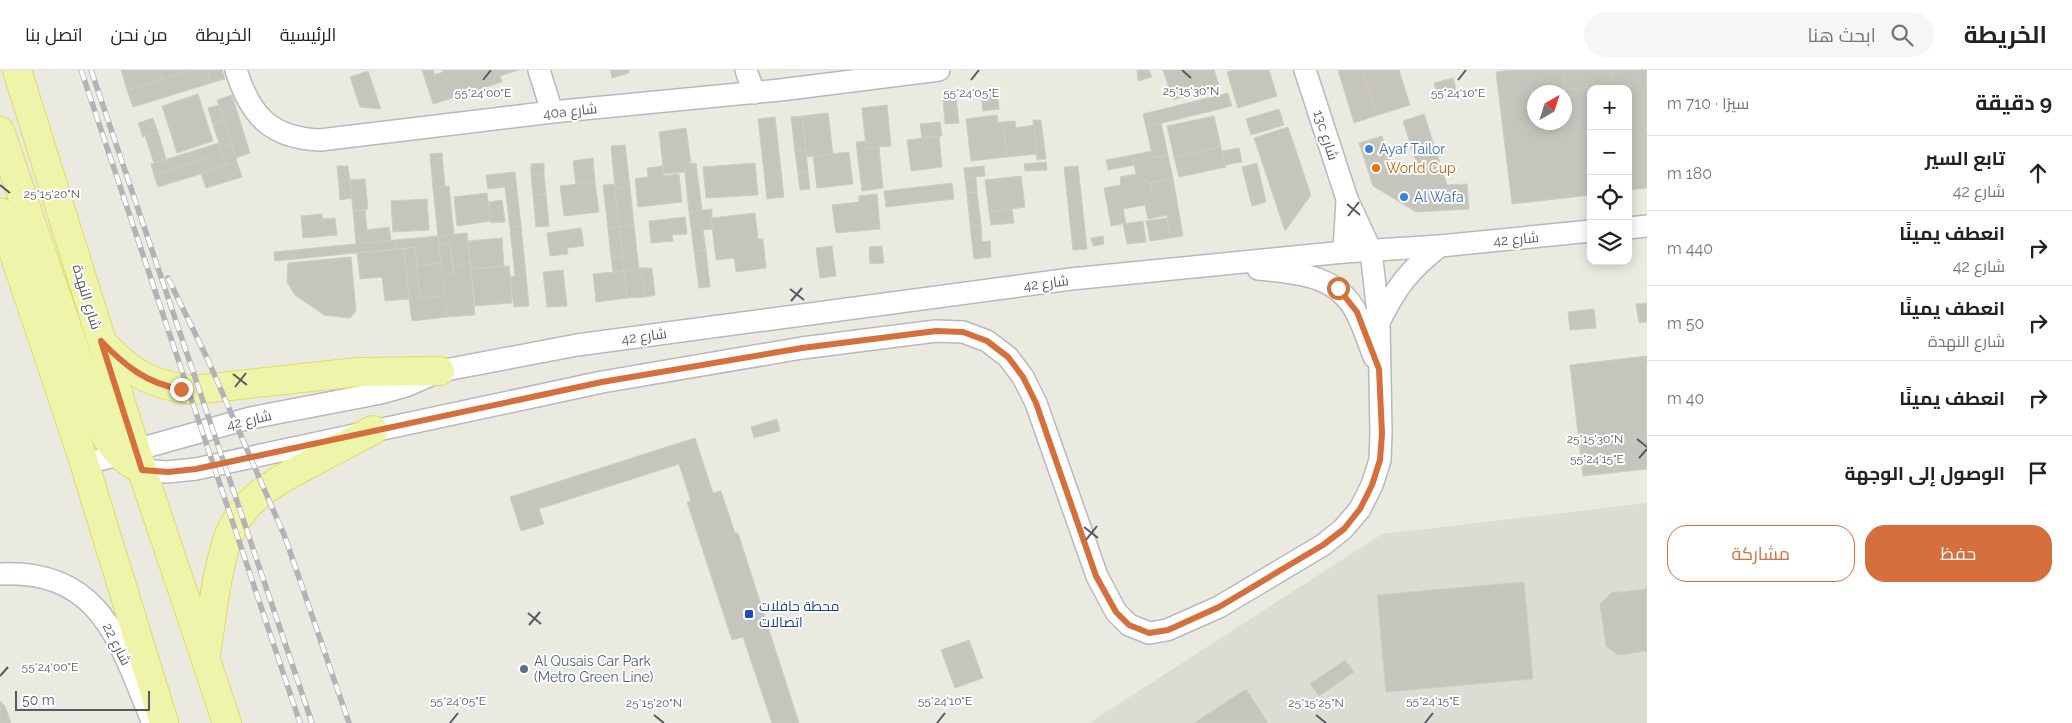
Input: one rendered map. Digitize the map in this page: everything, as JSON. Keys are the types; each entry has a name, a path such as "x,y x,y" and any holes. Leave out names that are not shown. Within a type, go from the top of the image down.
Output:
{"main road":[{"name":"شارع النهدة","path":"17,70 101,341 132,458 227,723"},
{"path":"0,131 96,413 108,442 132,458"},
{"path":"0,212 85,464 164,723"},
{"path":"101,341 121,362 142,377 166,387 192,390 365,371 440,371"},
{"path":"205,658 221,567 230,535 239,517 257,495 277,480 373,430"}],"street":[{"name":"40a شارع","path":"236,70 245,95 254,111 267,124 283,134 301,139 320,140 552,112 754,93 939,70"},
{"path":"539,70 552,112"},
{"path":"746,70 754,93"},
{"name":"13c شارع","path":"1305,70 1347,199 1371,251"},
{"name":"13c شارع","path":"1344,252 1347,199"},
{"path":"1632,228 1647,226"},
{"name":"شارع 42","path":"85,464 132,458 250,418 382,393 406,386 440,371 570,346 1071,279 1344,252 1440,246 1587,231"},
{"name":"شارع 42","path":"1379,322 1394,292 1420,261 1440,246"},
{"name":"شارع 42","path":"132,458 168,472 196,469 602,382 802,348 936,331 963,332 987,341 1008,357 1023,377 1036,403 1096,576 1116,612 1129,625 1149,633 1168,630 1219,607 1323,545 1344,529 1364,501 1372,485 1380,460 1382,434 1379,322 1371,251"},
{"name":"شارع 42","path":"1216,264 1310,275 1338,288 1357,312 1379,369"},
{"name":"شارع 22","path":"0,574 19,573 41,577 65,585 82,596 99,611 112,629 153,723"}],"shaded area":[{"path":"1647,503 1647,723 1089,723 1382,534"}],"building":[{"path":"121,70 159,70 162,79 127,90"},
{"path":"159,70 192,70 162,79"},
{"path":"192,70 207,70 211,83 133,107 127,90"},
{"path":"207,70 222,70 225,79 211,83"},
{"path":"422,70 433,70 443,101 433,104"},
{"path":"442,70 498,70 502,82 443,101 434,75 443,72"},
{"path":"498,70 518,70 500,76"},
{"path":"610,70 629,70 629,73 612,78"},
{"path":"1137,70 1149,70 1152,77 1138,81"},
{"path":"1163,70 1214,70 1219,85 1173,100"},
{"path":"1235,70 1269,70 1277,96 1238,108 1227,72"},
{"path":"1338,70 1363,70 1378,115 1354,123"},
{"path":"1363,70 1399,70 1410,105 1378,115"},
{"path":"1512,70 1563,70 1564,85 1527,85 1527,130 1572,130 1572,89 1587,87 1587,195 1512,204 1496,72"},
{"path":"1563,70 1611,70 1613,84 1587,85 1587,87 1572,89 1572,85 1564,85"},
{"path":"1611,70 1647,70 1647,188 1632,190 1632,85 1605,85 1613,84"},
{"path":"368,71 381,109 360,107 350,77"},
{"path":"1453,78 1456,89 1437,94 1434,83"},
{"path":"997,93 999,109 983,111 981,95"},
{"path":"1228,93 1232,106 1146,127 1143,114"},
{"path":"198,94 213,141 177,153 162,106"},
{"path":"232,95 250,153 236,158 217,100"},
{"path":"956,97 959,123 945,124 943,98"},
{"path":"219,105 224,121 213,125 208,108"},
{"path":"887,105 891,146 866,148 862,108"},
{"path":"1279,109 1284,125 1251,135 1246,119"},
{"path":"828,113 833,154 807,157 802,116"},
{"path":"1424,114 1447,185 1467,184 1469,209 1416,212 1373,186 1359,143 1382,136 1395,175 1418,168 1403,121"},
{"path":"997,115 998,123 1003,122 1007,157 971,161 966,119"},
{"path":"802,116 806,151 795,152 791,117"},
{"path":"1214,116 1221,147 1174,157 1167,126"},
{"path":"775,117 784,197 767,199 758,119"},
{"path":"153,118 158,132 143,137 138,123"},
{"path":"1033,120 1041,120 1046,159 1037,160"},
{"path":"224,121 231,143 220,146 213,125"},
{"path":"1015,121 1016,128 1034,125 1037,154 1007,157 1003,122"},
{"path":"940,122 942,136 922,138 920,124"},
{"path":"1161,123 1168,155 1153,158 1146,127"},
{"path":"1288,127 1311,195 1285,231 1254,138"},
{"path":"686,128 691,163 684,164 685,172 664,174 659,132"},
{"path":"158,132 166,159 154,163 145,136"},
{"path":"939,136 942,167 911,171 907,140"},
{"path":"866,141 866,148 879,147 883,188 862,191 856,142"},
{"path":"219,143 222,154 154,175 151,164"},
{"path":"231,143 237,162 226,166 220,146"},
{"path":"625,145 630,187 615,189 611,146"},
{"path":"1221,147 1226,167 1179,177 1174,157"},
{"path":"1239,148 1242,162 1225,165 1222,151"},
{"path":"806,151 808,172 798,173 795,152"},
{"path":"1152,151 1153,158 1168,155 1173,178 1150,183 1136,174 1132,155"},
{"path":"849,152 853,184 817,188 813,156"},
{"path":"442,153 445,187 433,188 430,154"},
{"path":"222,154 226,166 158,187 154,175"},
{"path":"1132,155 1134,165 1108,170 1106,160"},
{"path":"593,158 595,182 576,185 573,161"},
{"path":"237,162 242,177 206,188 201,174"},
{"path":"1046,162 1047,170 1025,171 1024,164"},
{"path":"544,163 544,174 531,175 531,164"},
{"path":"696,163 702,210 689,212 684,164"},
{"path":"755,163 758,195 706,198 703,167"},
{"path":"1257,163 1266,202 1252,206 1242,167"},
{"path":"337,166 348,166 352,198 340,200"},
{"path":"663,166 664,176 679,174 682,202 638,207 635,179 648,177 647,168"},
{"path":"984,166 985,176 965,178 964,168"},
{"path":"1078,166 1087,249 1073,250 1064,167"},
{"path":"515,172 521,226 510,228 505,187 488,189 486,175"},
{"path":"808,172 810,189 800,190 798,173"},
{"path":"544,174 546,194 533,195 531,175"},
{"path":"1136,174 1150,183 1153,195 1145,205 1123,209 1126,223 1111,226 1104,188 1121,185 1120,177"},
{"path":"1021,176 1025,207 989,212 985,180"},
{"path":"976,177 977,192 967,193 965,178"},
{"path":"1173,178 1183,236 1170,238 1167,215 1148,219 1145,205 1153,195 1150,183"},
{"path":"365,179 368,209 353,211 350,180"},
{"path":"595,182 599,212 564,216 560,186"},
{"path":"952,183 954,199 886,207 884,191"},
{"path":"615,184 619,227 608,228 603,185"},
{"path":"449,186 454,235 438,236 433,188"},
{"path":"630,187 634,225 619,227 615,189"},
{"path":"977,192 981,224 970,225 967,193"},
{"path":"487,193 491,221 457,226 454,197"},
{"path":"546,194 549,226 536,227 533,195"},
{"path":"877,194 880,229 836,233 832,205 859,202 859,196"},
{"path":"427,199 429,230 393,232 391,201"},
{"path":"502,200 505,222 491,223 489,202"},
{"path":"712,209 712,229 703,230 706,250 694,251 689,212"},
{"path":"1012,209 1014,223 991,225 989,212"},
{"path":"365,210 367,230 389,227 391,241 356,244 353,211"},
{"path":"755,213 758,239 763,239 766,268 736,272 734,258 716,260 711,218"},
{"path":"322,214 322,219 335,218 337,235 303,238 301,216"},
{"path":"685,217 687,234 672,235 673,241 651,243 649,221"},
{"path":"1167,218 1170,238 1150,241 1146,221"},
{"path":"1143,221 1146,242 1127,244 1123,224"},
{"path":"981,224 982,242 990,241 991,257 974,259 970,225"},
{"path":"634,225 639,269 624,271 619,227"},
{"path":"521,226 526,275 515,277 510,228"},
{"path":"619,227 623,257 611,258 608,228"},
{"path":"581,228 584,246 567,248 568,254 550,256 547,233"},
{"path":"467,233 470,263 453,265 450,243 439,244 438,236"},
{"path":"438,236 441,263 417,266 415,247 396,249 395,240"},
{"path":"1103,236 1104,244 1093,246 1091,238"},
{"path":"502,238 504,266 471,269 468,241"},
{"path":"395,240 396,249 275,261 274,252"},
{"path":"450,243 453,273 442,274 439,244"},
{"path":"832,246 836,276 820,278 816,248"},
{"path":"882,246 884,263 870,264 869,247"},
{"path":"415,247 420,298 409,299 404,249"},
{"path":"404,249 409,299 385,301 382,277 360,279 357,253"},
{"path":"706,250 710,287 699,288 694,251"},
{"path":"351,257 356,311 350,318 324,315 295,295 287,282 288,263"},
{"path":"623,257 624,271 613,272 611,258"},
{"path":"441,263 445,296 420,298 417,266"},
{"path":"470,263 475,315 447,317 442,274 453,273 453,265"},
{"path":"509,266 512,303 475,306 471,269"},
{"path":"641,268 652,268 655,295 645,297"},
{"path":"641,268 645,297 627,298 624,271"},
{"path":"563,270 567,306 547,307 543,272"},
{"path":"624,271 627,298 596,302 593,274"},
{"path":"526,275 529,306 514,307 510,277"},
{"path":"445,296 447,317 412,321 409,299"},
{"path":"1647,303 1647,322 1639,323 1636,304"},
{"path":"1594,309 1596,328 1570,330 1568,312"},
{"path":"1647,356 1647,469 1583,476 1570,365"},
{"path":"777,419 780,431 754,438 751,427"},
{"path":"695,438 713,493 721,491 735,533 738,533 799,723 772,723 743,637 732,640 687,502 691,501 679,464 539,509 544,524 521,531 510,497"},
{"path":"1524,582 1533,679 1386,692 1377,595"},
{"path":"1647,589 1647,651 1618,655 1606,646 1600,604 1611,593"},
{"path":"969,640 983,678 955,688 941,650"},
{"path":"1345,660 1354,672 1319,696 1310,684"},
{"path":"1246,689 1268,723 1194,723"},
{"path":"0,701 5,706 11,723 0,723"}],"railway":[{"path":"81,70 300,723"},
{"path":"91,70 312,723"},
{"path":"168,278 208,360 285,537 349,723"}],"place":[{"name":"Ayaf Tailor","path":"1369,149"},
{"name":"World Cup","path":"1376,168"},
{"name":"Al Wafa","path":"1404,197"},
{"name":"محطة حافلات اتصالات","path":"749,614"},
{"name":"Al Qusais Car Park (Metro Green Line)","path":"524,669"}],"route":[{"path":"181,389 166,387 142,377 121,362 101,341 142,470 168,472 196,469 602,382 802,348 936,331 963,332 987,341 1008,357 1023,377 1036,403 1096,576 1116,612 1129,625 1149,633 1168,630 1219,607 1323,545 1344,529 1360,509 1372,485 1380,460 1382,434 1379,369 1357,312 1338,288"}]}
